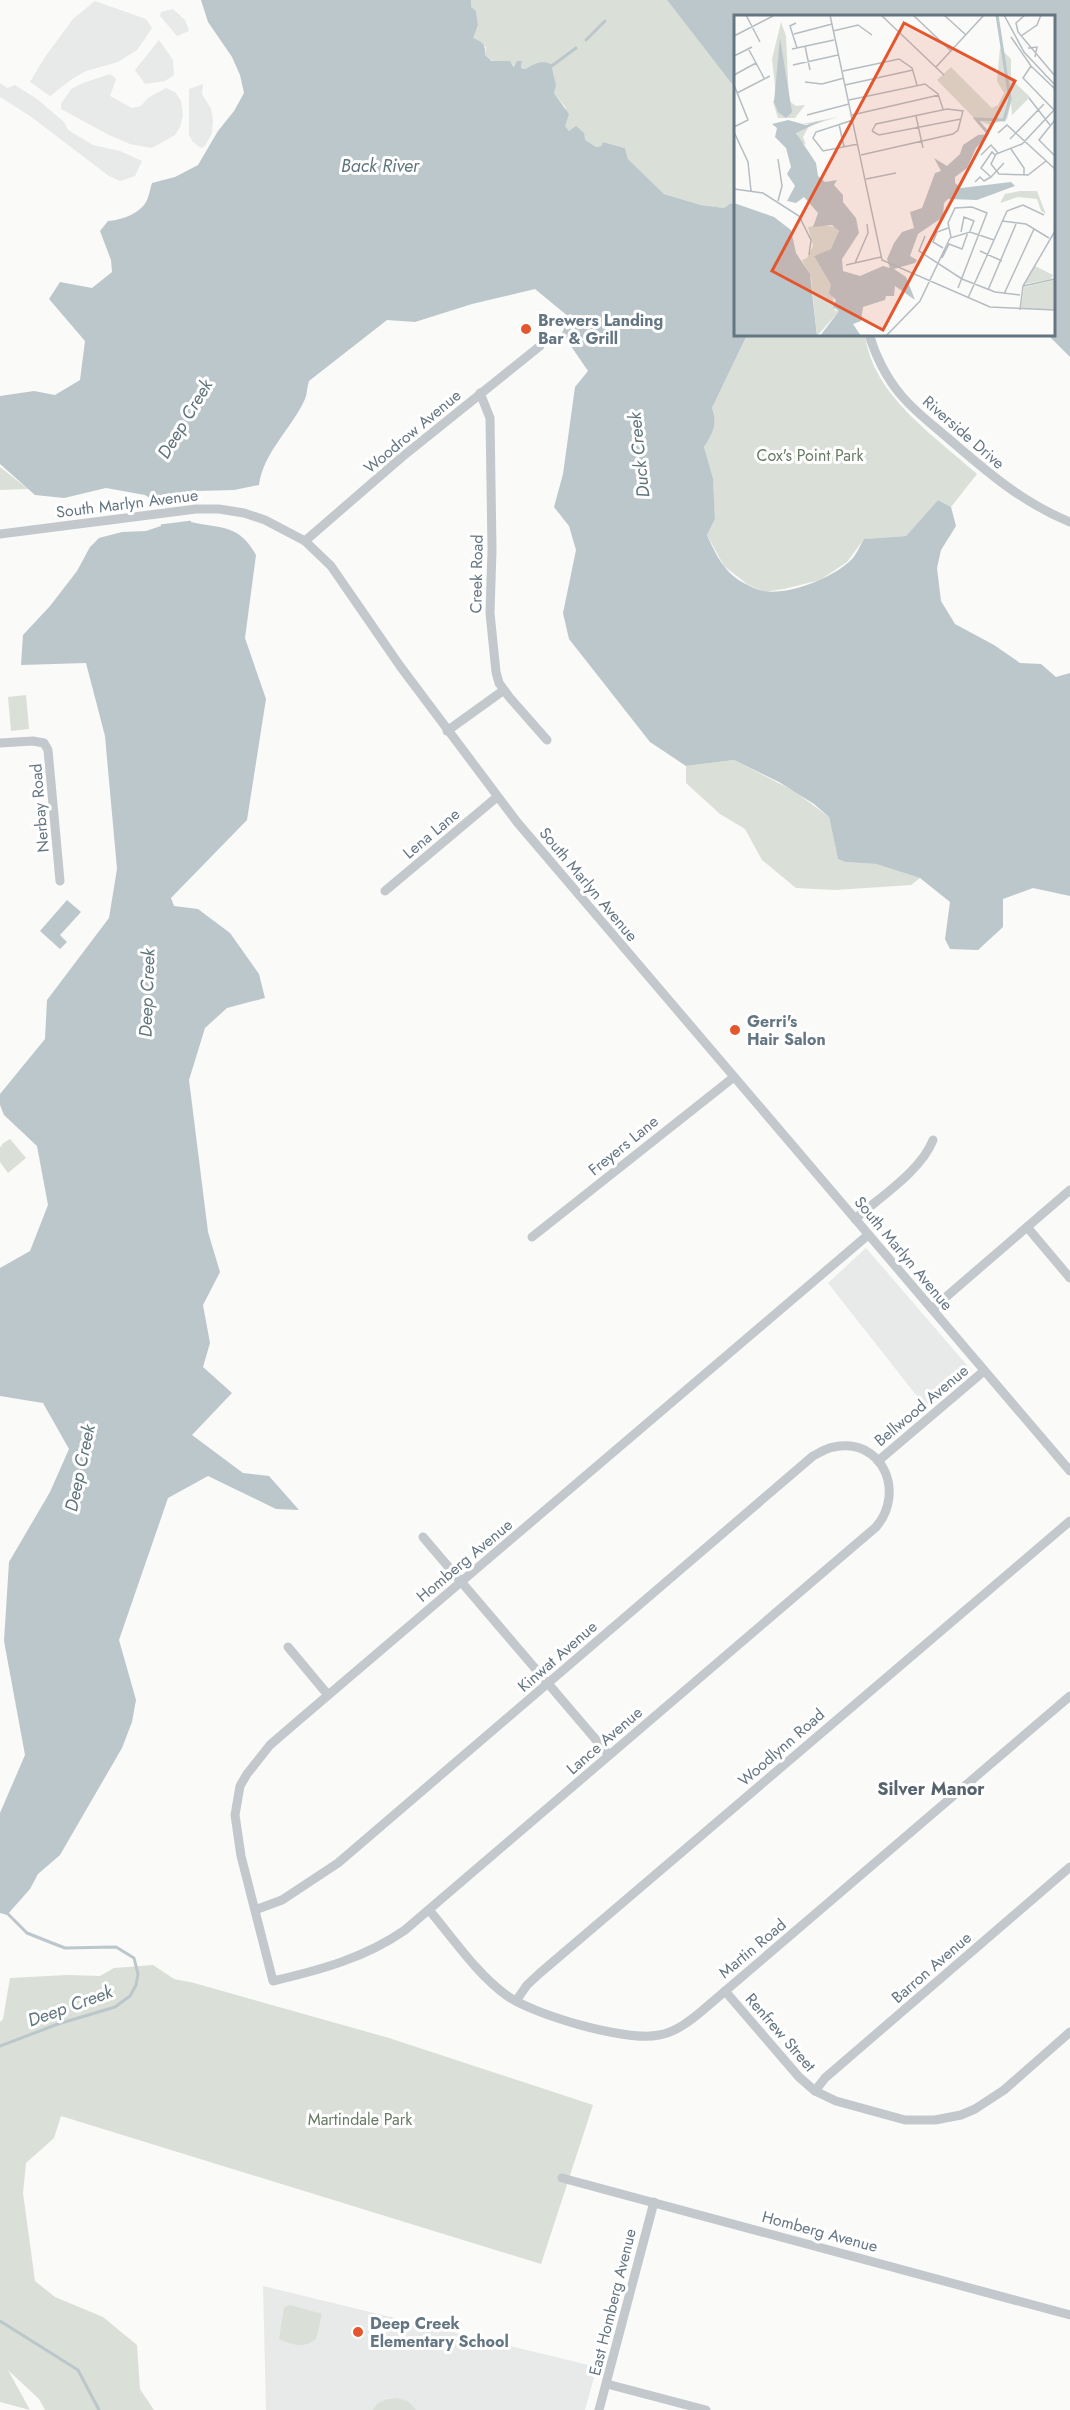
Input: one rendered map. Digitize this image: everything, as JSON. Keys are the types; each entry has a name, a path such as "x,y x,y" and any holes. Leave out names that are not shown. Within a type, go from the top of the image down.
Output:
{"street":[{"name":"Riverside Drive","path":"870,336 872,345 896,389 912,407 1005,486 1047,512 1070,522"},
{"name":"Woodrow Avenue","path":"305,541 540,345"},
{"name":"Creek Road","path":"480,393 490,418 490,629 496,672 504,690 547,740"},
{"name":"South Marlyn Avenue","path":"0,534 196,509 219,509 244,513 284,528 305,541 344,582 447,731 546,858 984,1371 1069,1466"},
{"path":"447,731 504,690"},
{"name":"Nerbay Road","path":"0,743 33,741 44,743 48,750 60,881"},
{"name":"Lena Lane","path":"385,891 497,797"},
{"name":"Freyers Lane","path":"532,1237 734,1077"},
{"path":"855,1220 919,1164 929,1152 933,1140"},
{"path":"932,1309 1070,1191"},
{"path":"1027,1227 1070,1278"},
{"name":"Homberg Avenue","path":"273,1981 237,1835 235,1815 240,1786 257,1759 328,1695 868,1234"},
{"name":"Bellwood Avenue","path":"878,1461 984,1371"},
{"name":"Kinwat Avenue","path":"255,1910 282,1900 338,1863 813,1456 832,1447 850,1446 861,1449 878,1461"},
{"name":"Lance Avenue","path":"273,1981 301,1975 359,1956 390,1940 429,1910 876,1527 886,1511 891,1490 886,1472 878,1461"},
{"name":"Woodlynn Road","path":"516,2001 527,1985 540,1973 1070,1521"},
{"path":"423,1537 609,1755"},
{"path":"288,1647 328,1695"},
{"name":"Martin Road","path":"429,1910 485,1976 516,2001 538,2011 627,2036 660,2035 681,2027 725,1991 1070,1696"},
{"name":"Barron Avenue","path":"815,2091 825,2078 1070,1867"},
{"name":"Renfrew Street","path":"725,1991 799,2077 815,2091 836,2101 905,2120 948,2118 975,2109 989,2101 1070,2032"},
{"name":"Homberg Avenue","path":"561,2178 1070,2315"},
{"name":"East Homberg Avenue","path":"599,2410 654,2202"},
{"path":"607,2384 706,2410"}],"shaded area":[{"path":"95,1 146,19 152,28 137,50 118,62 86,71 50,96 30,82 73,19"},
{"path":"173,9 185,20 189,31 177,36 160,16 161,12"},
{"path":"159,40 173,60 174,75 165,81 145,84 135,70"},
{"path":"110,74 116,79 110,96 132,108 141,106 148,98 166,88 175,92 181,101 183,115 175,135 152,148 130,144 61,109 61,104 71,89"},
{"path":"0,83 7,88 15,85 37,99 64,122 68,130 93,145 120,151 142,161 135,176 120,181 109,176 30,116 0,97"},
{"path":"203,84 202,94 211,109 213,120 212,133 205,146 201,148 192,141 189,134 189,89"},
{"path":"866,1248 972,1371 927,1409 828,1283"},
{"name":"Deep Creek Elementary School","path":"263,2286 597,2367 585,2410 266,2410"}],"green space":[{"path":"471,0 667,0 734,87 734,204 731,203 724,208 701,205 664,194 628,159 625,148 603,142 601,146 596,147 569,131 565,126 566,108 554,93 554,74 521,68 522,62 515,67 510,61 493,61 485,55 486,47 472,38 478,25 476,12 471,8"},
{"name":"Cox's Point Park","path":"747,336 865,336 870,357 893,396 925,429 977,474 951,507 938,500 906,536 864,539 847,562 820,580 764,592 747,584 724,566 707,535 715,519 713,485 704,447 714,428 715,419 712,408"},
{"path":"0,467 28,489 0,490"},
{"path":"26,695 29,729 11,731 8,697"},
{"path":"734,760 794,791 829,817 838,859 845,862 876,864 920,878 911,885 835,890 796,888 762,860 745,829 720,814 686,783 686,766"},
{"path":"10,1139 26,1158 8,1173 0,1162 0,1146 2,1147 2,1144"},
{"name":"Martindale Park","path":"153,1965 174,1979 389,2038 593,2105 541,2264 61,2116 54,2138 26,2163 23,2193 35,2281 55,2297 103,2317 137,2345 140,2389 154,2410 45,2410 39,2399 8,2370 30,2410 0,2402 0,2022 3,2019 10,1978 100,1976 114,1968"},
{"path":"290,2305 322,2314 316,2339 307,2344 298,2345 279,2339 284,2308"},
{"path":"397,2398 408,2401 416,2410 373,2410 380,2402"}],"water":[{"name":"Back River","path":"201,0 471,0 471,7 476,11 478,25 473,38 483,44 485,55 492,61 510,61 514,67 517,61 522,61 521,68 526,69 535,64 551,64 556,85 554,93 569,114 565,126 569,131 576,126 584,133 585,140 596,147 601,146 603,142 625,148 628,159 664,194 701,205 724,208 731,203 734,204 734,336 747,336 712,408 715,419 714,428 704,447 713,479 715,519 707,535 713,549 725,567 742,582 763,591 785,591 810,584 844,566 855,555 864,539 906,536 938,500 951,507 956,526 941,550 937,568 941,601 955,624 994,645 1020,663 1041,664 1056,677 1070,673 1070,896 1033,888 1003,899 1003,927 978,950 950,949 945,939 950,902 920,878 876,864 845,862 838,859 829,817 814,804 779,782 734,760 686,766 650,742 569,639 563,613 576,550 569,526 554,507 563,474 575,387 588,371 562,333 569,317 535,289 472,304 415,322 387,320 309,381 305,399 266,462 259,485 234,490 196,491 190,496 191,522 221,527 236,533 250,545 256,555 245,638 266,699 247,820 171,898 174,906 198,909 230,933 259,974 265,998 227,1008 205,1028 189,1080 208,1232 220,1272 203,1305 210,1343 203,1367 232,1393 192,1435 243,1473 269,1476 299,1510 276,1509 208,1476 168,1498 119,1640 136,1700 132,1722 122,1748 60,1855 38,1874 30,1889 7,1915 0,1913 0,1813 25,1755 4,1641 9,1562 50,1492 69,1449 43,1403 0,1396 0,1268 30,1251 48,1205 37,1146 4,1115 0,1105 0,1094 45,1039 47,1000 109,918 117,869 105,736 86,663 21,665 23,635 50,606 77,571 90,547 99,538 122,532 146,531 161,526 158,503 145,495 106,488 64,498 35,495 0,464 0,396 34,391 55,395 80,380 85,341 49,299 60,282 92,288 112,272 111,260 100,231 108,221 124,218 139,210 147,200 152,183 175,177 198,165 218,131 234,111 244,93 240,75 232,57 208,22"},
{"path":"667,0 1070,0 1070,357 1049,336 1055,336 1055,15 734,15 734,87"},
{"path":"67,900 81,912 60,935 67,942 60,949 40,931"}],"pier":[{"path":"193,500 196,520 156,525 158,524 156,505"}],"waterway":[{"path":"586,40 605,21"},
{"path":"549,68 576,48"},
{"name":"Deep Creek","path":"0,2046 58,2024 115,2007 130,1996 136,1985 138,1974 134,1958 116,1947 65,1948 27,1933 6,1912"},
{"name":"Deep Creek","path":"0,2321 78,2370 99,2410"}],"place":[{"name":"Brewers Landing Bar & Grill","path":"526,329"},
{"name":"Gerri's Hair Salon","path":"735,1030"},
{"name":"Deep Creek Elementary School","path":"358,2332"}],"district":[{"name":"Silver Manor","path":"931,1789"}],"water label":[{"name":"Duck Creek","path":"639,455"}]}
